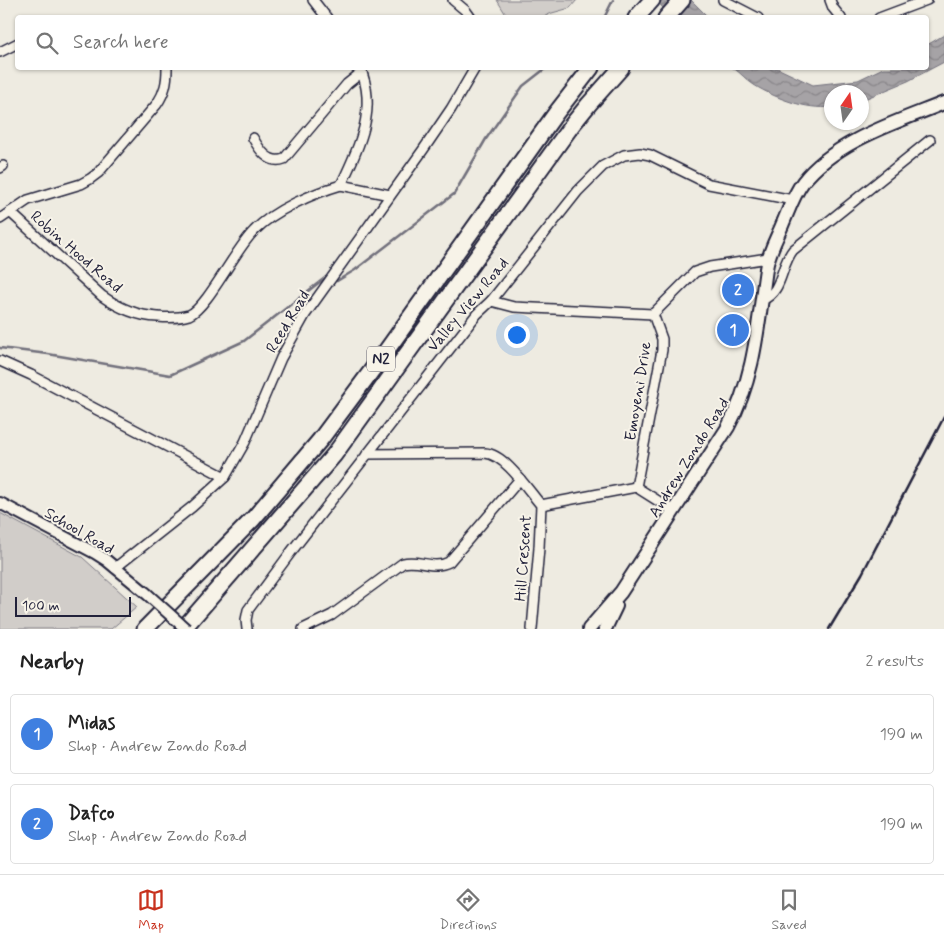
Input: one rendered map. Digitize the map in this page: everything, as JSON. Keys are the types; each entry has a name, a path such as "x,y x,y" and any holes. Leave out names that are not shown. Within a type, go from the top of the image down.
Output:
{"highway":[{"path":"638,15 652,0"},
{"path":"669,15 682,0"},
{"name":"N2","path":"145,629 253,519 320,440 384,354 556,113 589,70"},
{"name":"N2","path":"184,629 334,455 572,126 619,70"}],"main road":[{"name":"Andrew Zondo Road","path":"589,629 621,592 739,408 750,372 768,258 793,200 808,177 839,150 879,130 944,103"},
{"path":"605,629 621,592"}],"street":[{"path":"313,0 325,15"},
{"path":"453,0 469,15"},
{"path":"723,0 752,15"},
{"path":"830,0 839,15"},
{"path":"887,15 927,0"},
{"path":"0,52 15,44"},
{"path":"0,219 36,198 81,184 98,173 157,104 164,93 167,70"},
{"path":"253,138 262,152 271,159 277,161 284,159 361,70 366,79 368,96 367,115 356,154 341,185 390,195"},
{"name":"Reed Road","path":"115,568 192,507 225,477 244,442 290,341 322,291 451,109 474,70"},
{"path":"762,300 774,294 787,260 793,250 930,140"},
{"name":"Valley View Road","path":"247,629 247,614 256,600 367,454 477,314 491,300 578,191 603,166 624,155 640,153 650,155 709,184 793,200"},
{"name":"Robin Hood Road","path":"10,212 102,296 114,304 128,311 152,317 178,317 189,315 196,310 218,281 240,246 260,225 312,196 341,185"},
{"path":"491,300 514,307 653,314 695,272 710,267 768,258"},
{"name":"Emoyeni Drive","path":"636,487 662,350 662,338 653,314"},
{"path":"0,361 31,375 225,477"},
{"name":"Hill Crescent","path":"367,454 489,453 494,454 520,480 541,506 540,548 532,629"},
{"path":"303,629 332,615 392,569 408,562 433,566 444,565 449,562 520,480"},
{"path":"541,506 636,487 674,511"},
{"name":"School Road","path":"0,503 95,553 146,594 184,629"}],"shaded area":[{"path":"497,0 577,0 570,8 548,15 506,15"},
{"path":"0,513 82,557 137,607 111,629 0,629"}],"water":[{"path":"656,0 691,0 706,15 669,15"},
{"path":"944,35 944,62 929,70 929,44"},
{"path":"736,70 781,70 813,85 858,80 879,70 929,70 869,97 869,85 824,85 824,107 811,107 771,94 748,81"}],"waterway":[{"path":"606,15 613,0"},
{"path":"337,281 355,270 454,194 486,139 523,86 543,70"},
{"path":"0,348 48,354 170,375 244,341 326,277"}],"railway":[{"path":"829,629 862,574 944,417"}],"place":[{"name":"Dafco","path":"738,290"},
{"name":"Midas","path":"733,330"}]}
